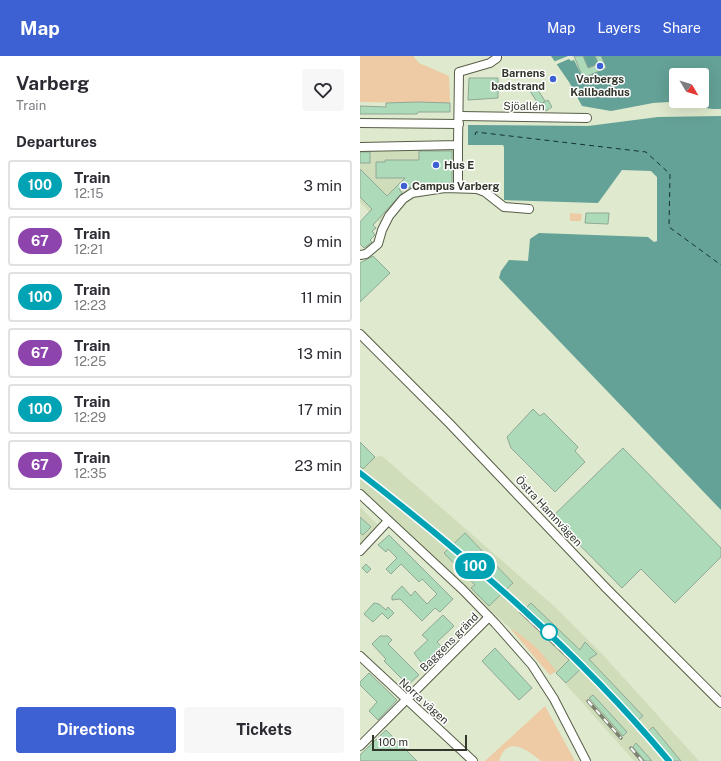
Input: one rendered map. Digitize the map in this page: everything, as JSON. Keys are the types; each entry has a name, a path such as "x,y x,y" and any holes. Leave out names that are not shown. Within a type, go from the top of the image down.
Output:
{"street":[{"path":"458,188 458,146 460,120 459,72 490,59 497,58 497,56"},
{"name":"Sjöallén","path":"360,123 587,118"},
{"path":"360,147 458,146"},
{"path":"360,255 366,254 378,244 382,230 389,216 403,199 412,193 458,188 485,192 504,207 529,209"},
{"name":"Östra Hamnvägen","path":"360,334 450,424 606,589 721,703"},
{"path":"360,494 490,617 532,665 554,700 586,761"},
{"path":"360,552 388,521"},
{"name":"Baggens gränd","path":"360,746 490,617"},
{"name":"Norra vägen","path":"360,656 473,761"}],"shaded area":[{"path":"360,56 413,56 419,63 449,76 450,103 360,102"},
{"name":"Campus Varberg","path":"456,148 456,186 414,191 382,225 360,202 360,151"},
{"path":"570,213 582,214 581,221 570,221"},
{"path":"382,456 555,607 604,656 699,761 634,761 555,672 550,675 510,628 360,491 360,466 363,469 375,457"},
{"path":"360,507 383,530 360,553"},
{"path":"510,628 535,647 556,671 550,675"},
{"path":"545,706 575,761 541,761 524,749 512,746 507,748 499,761 485,761"}],"water":[{"path":"551,56 721,56 721,109 706,108 709,108 709,68 669,68 669,102 653,103 611,111 582,106 569,82"},
{"path":"721,116 721,510 499,278 501,271 509,260 528,261 530,239 539,233 648,237 654,242 657,241 657,177 651,171 622,170 598,203 504,200 504,147 503,145 468,145 468,125 588,126 658,117"}],"pier":[{"path":"568,56 574,56 583,78 574,60 571,61 569,59 555,65 553,62"}],"building":[{"name":"Varbergs Kallbadhus","path":"574,56 583,56 588,68 599,64 595,56 601,56 606,68 583,78"},
{"path":"469,78 498,78 498,98 468,100"},
{"path":"536,87 545,101 539,105 530,91"},
{"path":"548,100 552,107 546,111 541,104"},
{"path":"386,103 450,103 450,112 418,112 417,114 360,114 360,106 386,107"},
{"name":"Campus Varberg","path":"419,151 452,151 452,183 414,184 414,187 399,189 402,193 373,225 376,228 372,231 375,235 370,240 372,242 364,248 360,244 360,222 372,209 360,197 360,169 387,196 405,178 376,178 376,162 385,162 385,160 419,160"},
{"path":"360,152 370,152 370,163 360,163"},
{"path":"586,213 609,213 608,224 585,223"},
{"path":"373,256 390,273 360,302 360,263"},
{"path":"533,409 540,416 544,413 578,447 575,451 585,462 555,492 511,448 507,437"},
{"path":"360,442 375,457 363,469 360,466"},
{"path":"623,448 721,548 721,557 675,603 641,569 622,588 552,517"},
{"path":"360,517 371,527 363,535 360,533"},
{"path":"465,533 513,583 489,606 471,588 475,585 444,553"},
{"path":"389,535 453,599 440,612 435,608 422,621 400,599 392,600 392,596 402,586 411,596 415,591 427,604 437,594 422,579 419,582 401,564 391,574 386,569 397,558 388,549 386,552 378,545"},
{"path":"366,564 371,569 367,573 362,568"},
{"path":"374,603 379,604 386,610 388,607 394,613 388,619 382,613 373,622 364,614"},
{"path":"531,603 580,650 585,642 597,654 589,659 643,716 638,720 586,664 566,683 556,673 575,654 527,607"},
{"path":"443,615 454,626 437,642 441,646 426,661 428,663 424,666 414,653 428,640 422,635"},
{"path":"380,636 388,636 392,640 388,644 419,675 408,685 384,661 386,659 372,644"},
{"path":"495,648 532,688 519,700 482,661"},
{"path":"369,673 397,700 378,720 369,711 377,702 360,685 360,682"},
{"path":"593,695 627,732 623,736 589,698"},
{"path":"653,727 681,761 674,761 648,731"},
{"path":"386,730 417,761 360,761 360,755"},
{"path":"636,743 652,761 645,761 633,747"}],"ferry route":[{"path":"475,135 476,132 646,152 670,174 669,227 721,265"}],"railway":[{"path":"521,612 569,658"},
{"path":"583,667 636,723"},
{"path":"588,701 621,738"},
{"path":"645,734 669,761"},
{"path":"631,748 642,761"}],"train":[{"name":"100","path":"360,473 451,545 529,614 606,690 669,761"}],"place":[{"name":"Varbergs Kallbadhus","path":"600,66"},
{"name":"Barnens badstrand","path":"553,79"},
{"name":"Hus E","path":"436,165"},
{"name":"Campus Varberg","path":"404,186"}]}
